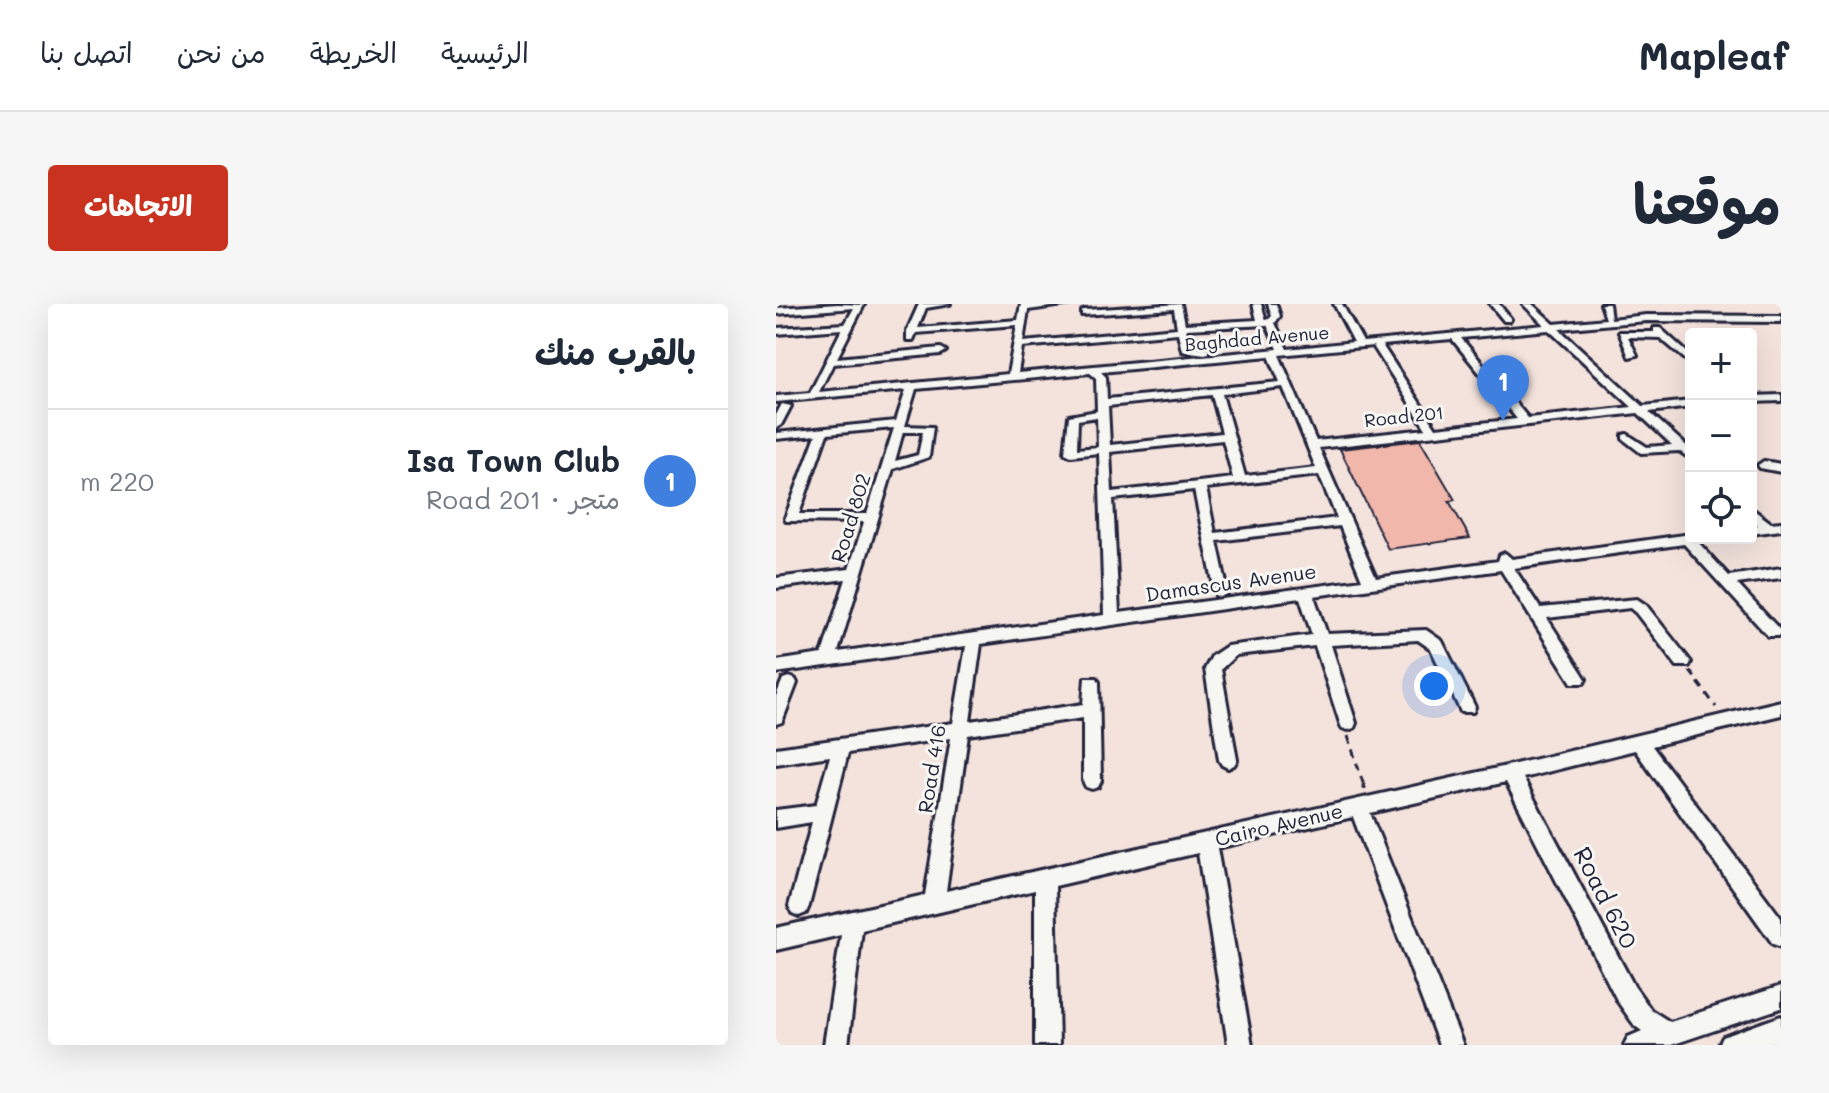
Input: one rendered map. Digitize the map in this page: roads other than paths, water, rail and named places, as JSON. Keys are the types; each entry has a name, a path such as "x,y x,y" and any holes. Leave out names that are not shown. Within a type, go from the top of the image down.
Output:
{"street":[{"path":"776,311 860,304"},
{"path":"814,391 860,304"},
{"path":"903,354 922,305 946,304"},
{"path":"1012,378 1025,306 1067,304"},
{"path":"1257,304 1280,352 1286,384 1371,583"},
{"path":"1017,345 1181,329 1243,318 1266,321 1276,316 1272,304"},
{"path":"1338,304 1360,345"},
{"path":"1494,304 1507,319"},
{"path":"1527,304 1685,451"},
{"path":"1593,304 1605,305 1608,317"},
{"path":"1668,304 1682,317"},
{"path":"1079,339 1088,307 1177,305 1184,348 1189,351 1261,346 1280,352"},
{"path":"1770,308 1781,308"},
{"name":"Baghdad Avenue","path":"781,402 932,381 1101,372 1646,318 1742,316 1781,320"},
{"path":"1646,318 1685,356"},
{"path":"912,331 1021,322"},
{"path":"776,344 780,331 849,326"},
{"path":"937,364 948,328"},
{"path":"928,342 933,329"},
{"path":"1632,355 1622,334 1662,335"},
{"path":"1455,337 1526,423"},
{"path":"1376,344 1433,432"},
{"path":"830,361 941,351"},
{"path":"1101,372 1112,621"},
{"path":"1766,383 1779,398"},
{"path":"1228,436 1076,455 1070,452 1073,418 1102,408 1286,384"},
{"name":"Road 802","path":"828,661 912,386"},
{"path":"1216,392 1240,481"},
{"path":"1757,399 1779,398"},
{"path":"776,425 781,402"},
{"name":"Road 201","path":"1312,445 1685,405"},
{"path":"1505,425 1517,441"},
{"path":"776,436 900,426 929,429 923,457 887,467"},
{"path":"823,431 791,518 871,518"},
{"path":"1627,437 1648,452 1685,452"},
{"path":"1764,465 1781,468"},
{"path":"1107,496 1324,471"},
{"path":"1199,486 1221,592"},
{"path":"1757,516 1775,527"},
{"path":"1210,538 1345,521"},
{"name":"Damascus Avenue","path":"776,667 1505,565 1685,536"},
{"path":"1697,544 1773,632"},
{"path":"1505,565 1578,679"},
{"path":"776,583 855,573"},
{"path":"1726,581 1781,573"},
{"path":"1306,593 1348,723"},
{"path":"1537,614 1632,603 1641,609 1683,662"},
{"path":"1228,760 1213,669 1218,660 1232,650 1410,633 1427,636 1437,645 1467,707"},
{"name":"Road 416","path":"934,905 974,641"},
{"path":"1091,682 1092,781"},
{"path":"776,717 789,683"},
{"path":"776,756 1091,710"},
{"name":"Cairo Avenue","path":"776,939 1511,773 1725,720 1777,715"},
{"path":"1640,743 1781,936"},
{"path":"799,906 841,747"},
{"name":"Road 620","path":"1511,773 1626,994 1643,1018 1667,1034"},
{"path":"1364,806 1451,1045"},
{"path":"776,819 824,812"},
{"path":"1206,842 1240,1045"},
{"path":"1045,879 1047,1045"},
{"path":"836,1045 853,922"},
{"path":"1636,1045 1781,997"},
{"path":"1731,1045 1763,1040 1781,1028"}],"place":[{"name":"Isa Town Club","path":"1503,421"}]}
